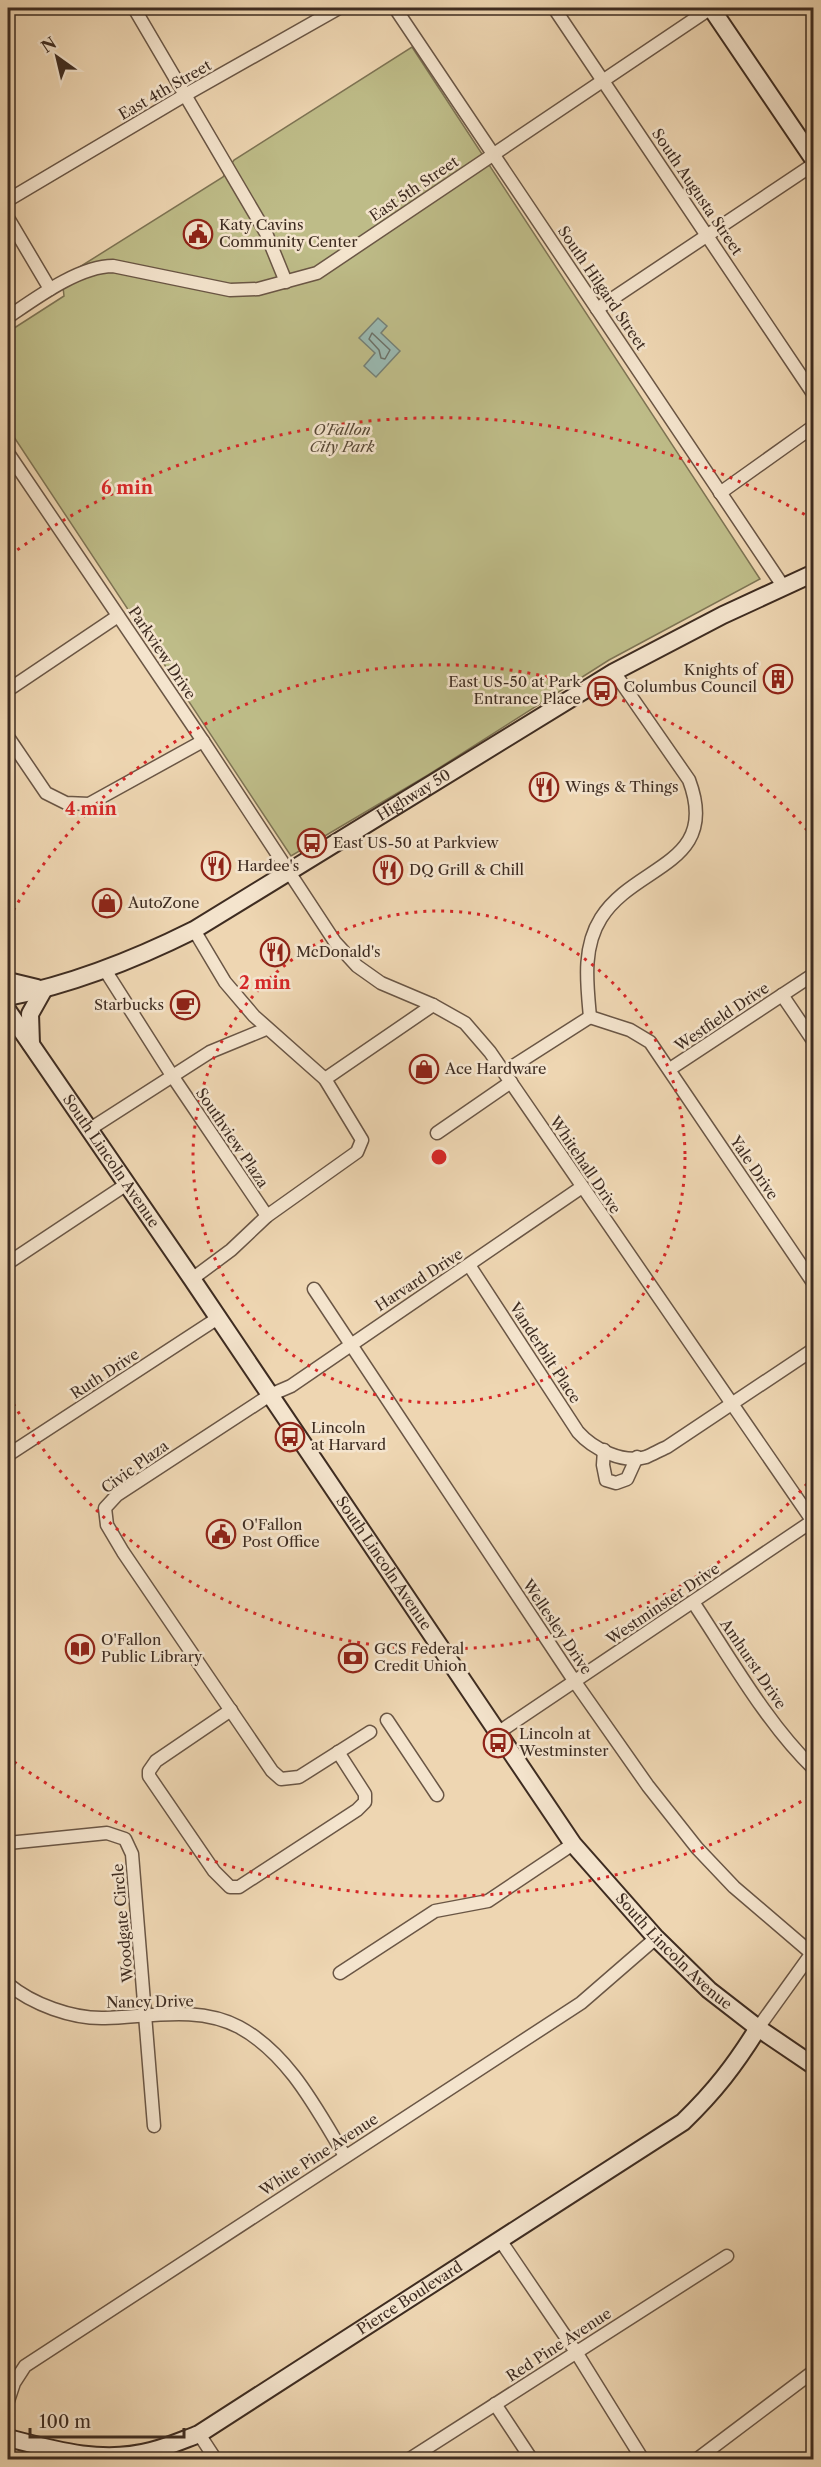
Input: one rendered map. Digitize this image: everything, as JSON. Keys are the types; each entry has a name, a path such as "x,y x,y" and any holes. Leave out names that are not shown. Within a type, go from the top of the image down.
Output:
{"main road":[{"path":"711,8 813,162"},
{"name":"Highway 50","path":"8,997 44,989 105,970 194,930 614,672 813,573"},
{"path":"8,981 25,987 44,989 30,1014 32,1046"},
{"name":"South Lincoln Avenue","path":"8,1011 192,1279 573,1844 656,1938 709,1989 758,2028 813,2066"},
{"name":"Pierce Boulevard","path":"8,2438 63,2453 106,2457 149,2452 199,2434 683,2122 713,2093 737,2062 758,2028"}],"street":[{"path":"134,8 266,233 286,282"},
{"name":"East 4th Street","path":"8,200 185,95 339,8"},
{"name":"South Hilgard Street","path":"395,8 783,586"},
{"name":"South Augusta Street","path":"554,8 813,395"},
{"name":"East 5th Street","path":"8,317 50,289 100,266 113,266 230,290 258,289 317,273 711,8"},
{"path":"597,309 813,162"},
{"path":"8,218 50,289"},
{"path":"720,493 813,426"},
{"name":"Parkview Drive","path":"8,453 203,741 288,872"},
{"path":"8,690 118,616"},
{"path":"436,1133 590,1017 587,962 600,920 608,908 624,893 671,861 687,845 696,818 695,798 689,780 614,672"},
{"path":"8,737 46,793 66,803 89,804 203,741"},
{"name":"Whitehall Drive","path":"288,872 335,942 357,966 381,983 433,1005 465,1023 508,1077 813,1521"},
{"path":"192,1279 231,1250 267,1216 357,1152 362,1140 325,1080 314,1068 266,1029 225,982 194,930"},
{"name":"Southview Plaza","path":"105,970 172,1077 267,1216"},
{"name":"Westfield Drive","path":"590,1017 610,1022 640,1035 650,1042 670,1069 813,974"},
{"path":"782,995 813,1042"},
{"path":"325,1080 433,1005"},
{"path":"90,1129 210,1052 266,1029"},
{"name":"Yale Drive","path":"670,1069 813,1284"},
{"path":"8,1263 127,1184"},
{"name":"Harvard Drive","path":"270,1395 291,1386 582,1187"},
{"name":"Vanderbilt Place","path":"470,1265 578,1432 586,1441 620,1457 644,1457 667,1447 813,1349"},
{"name":"Wellesley Drive","path":"314,1289 575,1682 648,1786 697,1848 734,1887 812,1951"},
{"name":"Ruth Drive","path":"8,1455 218,1318"},
{"name":"Civic Plaza","path":"231,1710 117,1543 107,1525 105,1508 117,1495 270,1395"},
{"path":"604,1450 603,1465 606,1480 616,1484 627,1479 638,1457"},
{"name":"Westminster Drive","path":"499,1732 813,1521"},
{"name":"Amhurst Drive","path":"693,1602 764,1708 813,1769"},
{"path":"338,1752 365,1794 365,1802 357,1810 239,1887 230,1887 214,1871 149,1776 148,1771 156,1761 231,1710 272,1771 281,1779 299,1777 338,1752 370,1732"},
{"path":"387,1720 437,1795"},
{"name":"Woodgate Circle","path":"8,1843 107,1833 125,1839 132,1854 153,2126"},
{"path":"340,1973 435,1911 488,1901 573,1844"},
{"name":"White Pine Avenue","path":"8,2401 14,2383 25,2366 581,2003 656,1938"},
{"path":"758,2028 812,1951"},
{"name":"Nancy Drive","path":"8,1984 41,2004 71,2014 102,2019 196,2014 239,2027 258,2041 304,2089 345,2156"},
{"path":"500,2240 576,2352 643,2460"},
{"name":"Red Pine Avenue","path":"408,2460 727,2256"},
{"path":"696,2460 813,2371"},
{"path":"495,2404 532,2460"},
{"path":"199,2434 216,2460"}],"green space":[{"name":"O'Fallon City Park","path":"412,47 760,579 609,660 428,775 291,856 8,428 8,332 64,296 62,278 223,177 234,160"}],"water":[{"path":"378,318 387,326 381,333 400,351 376,377 364,366 375,353 359,338"}],"place":[{"name":"Katy Cavins Community Center","path":"198,234"},
{"name":"Knights of Columbus Council","path":"778,679"},
{"name":"East US-50 at Park Entrance Place","path":"602,691"},
{"name":"Wings & Things","path":"544,787"},
{"name":"East US-50 at Parkview","path":"312,843"},
{"name":"Hardee's","path":"216,866"},
{"name":"DQ Grill & Chill","path":"388,870"},
{"name":"AutoZone","path":"107,903"},
{"name":"McDonald's","path":"275,952"},
{"name":"Starbucks","path":"185,1005"},
{"name":"Ace Hardware","path":"424,1069"},
{"name":"Lincoln at Harvard","path":"290,1437"},
{"name":"O'Fallon Post Office","path":"221,1534"},
{"name":"O'Fallon Public Library","path":"80,1649"},
{"name":"GCS Federal Credit Union","path":"353,1658"},
{"name":"Lincoln at Westminster","path":"498,1743"}]}
